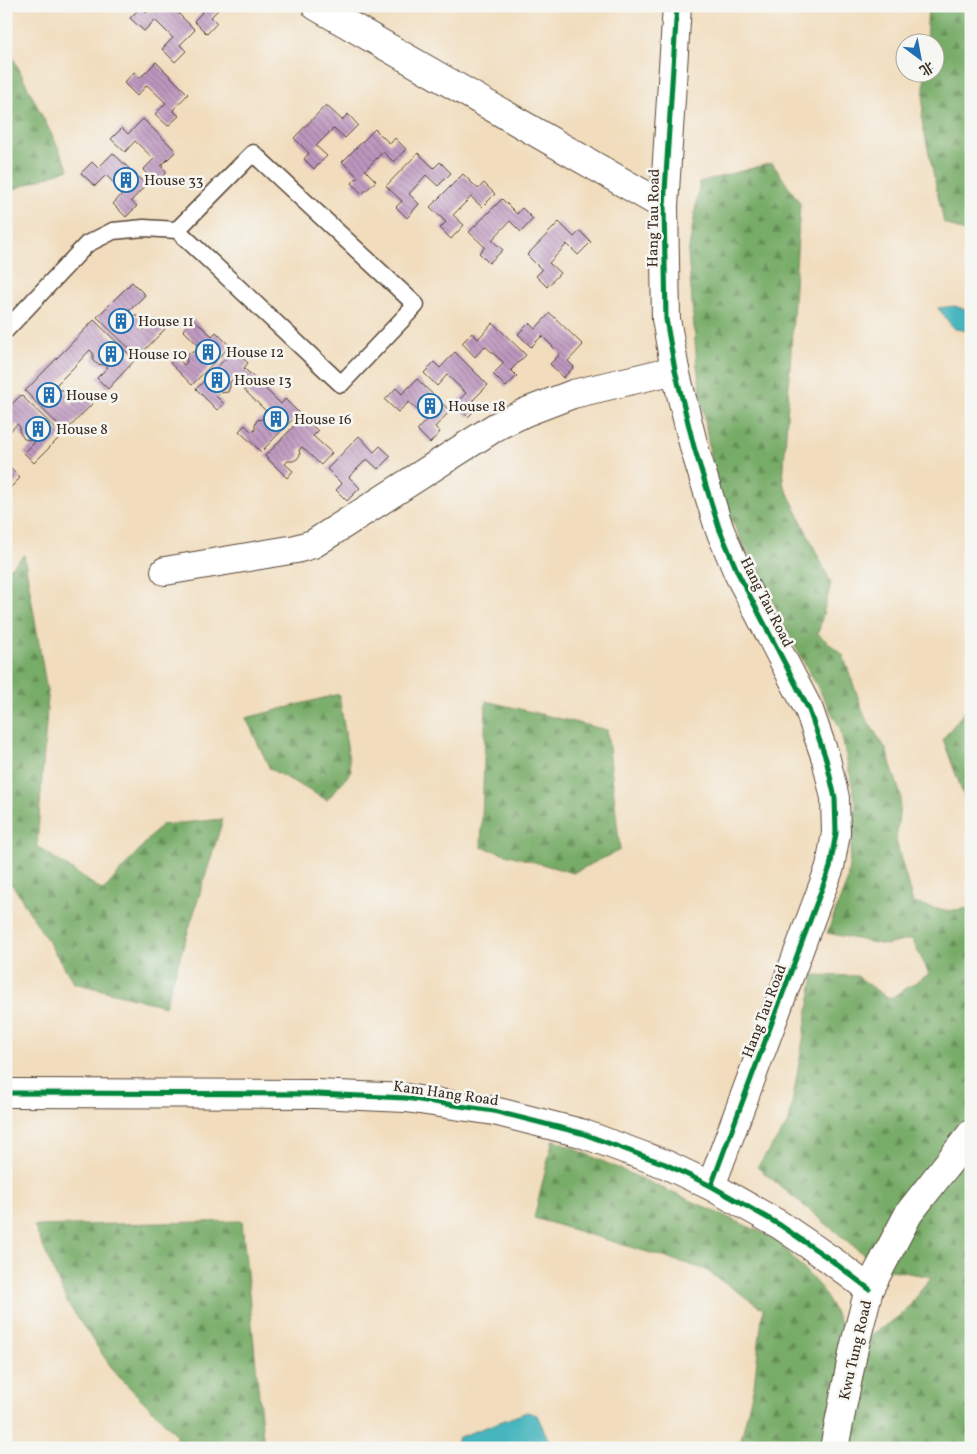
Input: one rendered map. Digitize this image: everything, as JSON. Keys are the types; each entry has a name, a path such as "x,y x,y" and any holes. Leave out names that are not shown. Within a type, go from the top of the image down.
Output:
{"street":[{"path":"316,6 664,206"},
{"name":"Hang Tau Road","path":"677,6 664,206 666,319 674,370 694,447 719,528 738,574 809,710 826,759 835,798 836,833 830,867 711,1186"},
{"path":"165,571 296,549 313,544 497,426 526,412 573,394 674,370"},
{"name":"Kam Hang Road","path":"6,1093 316,1094 406,1098 494,1111 581,1133 665,1164 711,1186 780,1225 832,1260 869,1289"},
{"name":"Kwu Tung Road","path":"834,1448 854,1348 869,1289 909,1213 971,1134"}],"lane":[{"path":"6,330 87,244 113,231 144,228 177,230 341,384 416,305 253,153 177,230"}],"green space":[{"path":"928,6 971,6 971,235 944,223 922,121 924,82 944,82 944,32 927,32"},
{"path":"6,44 69,169 6,192"},
{"path":"772,163 800,203 783,483 831,583 818,634 843,655 865,717 886,749 901,796 896,841 913,903 946,911 971,908 971,1448 739,1448 754,1385 763,1309 704,1269 534,1218 553,1139 776,1239 821,1288 854,1347 904,1313 931,1277 880,1268 757,1167 789,1122 814,975 857,976 889,999 929,974 912,939 885,945 827,933 847,882 856,804 840,728 795,646 715,488 697,366 688,254 700,182"},
{"path":"24,555 48,697 37,846 103,891 161,825 223,819 165,1006 74,983 12,884 6,890 6,572"},
{"path":"339,694 351,772 327,800 270,769 246,718"},
{"path":"486,701 607,730 620,850 573,873 481,847"},
{"path":"971,703 971,816 943,739"},
{"path":"242,1221 264,1448 176,1448 176,1434 116,1374 68,1304 34,1226"}],"water":[{"path":"955,306 971,312 971,331 954,329 938,308"},
{"path":"527,1412 537,1415 552,1448 457,1448 455,1444 459,1437"}],"building":[{"path":"154,6 171,6 195,30 180,45 186,51 175,62 162,49 173,38 155,20 144,31 130,18 141,7 147,13"},
{"path":"200,6 222,6 211,17 217,23 207,34 194,21 204,10"},
{"path":"156,62 188,94 173,110 179,116 168,126 155,114 166,103 147,85 137,96 124,83 134,72 140,78"},
{"path":"326,105 342,120 348,114 358,125 345,138 334,128 316,146 327,156 314,169 304,159 309,153 294,138"},
{"path":"143,119 176,151 161,166 167,172 156,183 143,170 154,159 135,141 125,152 111,139 122,128 128,134"},
{"path":"375,129 390,144 395,138 406,149 394,162 383,152 365,170 376,181 362,194 352,183 358,177 342,162"},
{"name":"House 33","path":"113,153 146,185 131,201 137,206 126,217 113,204 123,193 106,175 95,186 81,173 92,162 98,168"},
{"path":"418,153 434,168 440,162 451,173 438,186 426,175 409,194 419,204 407,218 396,207 402,201 386,186"},
{"path":"463,174 478,189 484,183 495,194 482,207 471,197 453,215 464,225 451,239 440,228 446,222 430,207"},
{"path":"502,199 517,214 522,208 533,219 521,232 510,221 492,240 503,250 489,263 479,253 485,247 469,232"},
{"path":"559,222 574,237 580,231 591,242 578,255 567,244 549,263 560,273 547,287 536,276 542,270 527,255"},
{"name":"House 11","path":"132,282 145,295 127,313 129,316 138,316 141,319 144,330 155,319 165,329 138,357 97,317"},
{"path":"550,313 583,345 568,361 574,367 563,378 550,364 560,354 542,336 531,347 518,334 529,323 535,329"},
{"name":"House 12","path":"193,319 212,336 216,332 230,346 192,385 170,363 176,357 184,365 187,362 186,357 188,353 198,351 201,348 183,330"},
{"path":"94,320 135,360 108,389 97,378 108,367 93,361 93,353 90,350 54,387 56,390 65,390 68,393 69,402 72,404 83,393 93,403 65,432 25,391"},
{"path":"493,323 526,355 511,370 517,376 506,387 493,374 504,363 485,346 475,357 462,343 472,333 478,339"},
{"path":"234,350 248,363 244,368 281,404 285,399 299,413 261,452 239,431 245,425 252,432 255,430 257,420 270,415 233,379 230,382 228,392 219,393 216,396 224,404 217,410 196,389"},
{"path":"455,352 488,385 473,400 479,406 468,417 455,404 466,393 447,375 437,386 424,373 434,362 440,368"},
{"name":"House 18","path":"417,379 450,411 435,427 440,432 430,443 417,430 427,419 409,402 398,412 385,400 396,388 402,394"},
{"name":"House 8","path":"21,395 62,435 34,463 24,453 35,442 24,439 17,424 6,436 6,410"},
{"path":"303,417 318,431 313,436 332,453 321,465 302,447 299,450 300,455 297,459 288,461 285,464 293,471 287,478 265,456"},
{"path":"359,436 374,452 380,446 391,456 378,469 367,459 349,477 360,488 347,501 336,490 342,484 327,469"},
{"path":"10,468 20,478 6,492 6,471"}],"cycle path":[{"path":"677,6 664,206 666,319 675,370 694,447 719,528 738,573 809,710 826,759 835,798 836,833 830,867 711,1186"},
{"path":"6,1093 316,1094 406,1098 494,1111 581,1133 665,1164 711,1186 780,1225 869,1289"}],"place":[{"name":"House 33","path":"126,180"},
{"name":"House 11","path":"121,321"},
{"name":"House 12","path":"208,352"},
{"name":"House 10","path":"111,354"},
{"name":"House 13","path":"217,380"},
{"name":"House 9","path":"49,395"},
{"name":"House 18","path":"430,406"},
{"name":"House 16","path":"276,419"},
{"name":"House 8","path":"38,429"}]}
